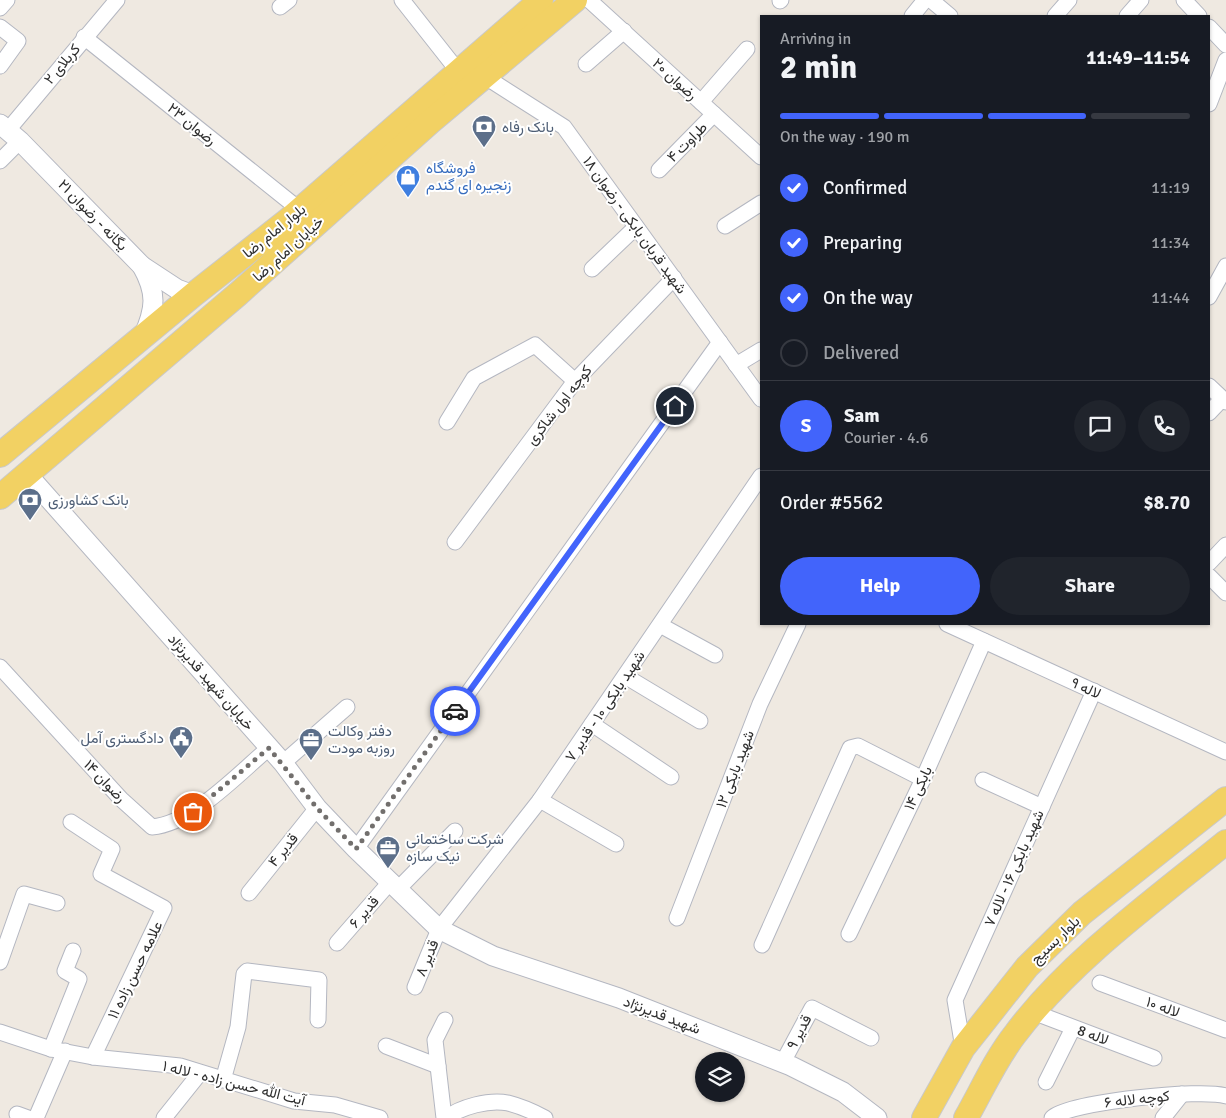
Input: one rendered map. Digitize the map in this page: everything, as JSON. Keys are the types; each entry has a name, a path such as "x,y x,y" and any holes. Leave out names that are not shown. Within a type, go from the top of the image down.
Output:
{"main road":[{"name":"خیابان امام رضا","path":"0,497 225,305 484,76 574,0"},
{"name":"بلوار امام رضا","path":"0,455 300,210 532,3"},
{"path":"200,290 225,305"},
{"path":"98,375 116,398"},
{"name":"بلوار بسیج","path":"924,1118 963,1048 1027,967 1082,913 1226,799"},
{"path":"966,1118 1015,1034 1033,1012 1106,940 1226,842"},
{"path":"1082,913 1106,940"}],"street":[{"path":"0,8 6,0"},
{"name":"کربلای ۲","path":"0,161 9,132 84,37 117,0"},
{"path":"402,0 458,71"},
{"name":"رضوان ۲۰","path":"590,0 760,156"},
{"path":"913,15 925,0"},
{"path":"931,0 949,15"},
{"path":"1056,15 1069,0"},
{"path":"1128,15 1141,0"},
{"path":"1184,0 1198,15"},
{"path":"0,27 18,41 0,66"},
{"path":"1210,28 1226,45"},
{"path":"586,64 624,31"},
{"name":"رضوان ۲۳","path":"84,37 300,210"},
{"path":"701,102 747,49"},
{"path":"1210,101 1226,60"},
{"name":"شهید قربان بابکی - رضوان ۱۸","path":"484,76 564,128 760,398"},
{"name":"طراوت ۴","path":"659,170 714,114"},
{"name":"یگانه - رضوان ۲۱","path":"9,132 142,266 177,289 200,290"},
{"path":"725,226 760,204"},
{"path":"592,269 636,227"},
{"path":"142,266 152,285 154,296 150,322 142,338"},
{"path":"1210,295 1226,266"},
{"name":"کوچه اول شاکری","path":"455,542 575,380 674,278"},
{"path":"356,849 720,342"},
{"path":"447,422 474,378 534,345 575,380"},
{"path":"736,365 760,351"},
{"path":"1210,387 1224,400 1210,412"},
{"name":"خيابان شهيد قديرنژاد","path":"27,474 283,763 317,808 356,849 439,929"},
{"name":"شهید بابکی ۱۰ - قدیر ۷","path":"439,929 540,800 760,477"},
{"path":"1210,562 1226,546"},
{"path":"1210,577 1226,593"},
{"path":"660,625 715,655"},
{"name":"شهید بابکی ۱۲","path":"677,918 760,704 798,625"},
{"name":"لاله ۹","path":"949,625 1226,752"},
{"name":"بابکی ۱۴","path":"849,934 923,779 984,641"},
{"name":"رضوان ۱۴","path":"0,667 121,798 152,827 177,820 193,812 269,748"},
{"path":"625,676 700,721"},
{"name":"شهید بابکی ۱۶ - لاله ۷","path":"963,1048 955,1000 1094,691"},
{"path":"283,763 348,707"},
{"path":"592,724 671,777"},
{"path":"762,945 850,748 858,746 923,779"},
{"path":"983,780 1042,807"},
{"path":"540,800 616,844"},
{"name":"قدیر ۴","path":"249,892 317,808"},
{"name":"علامه حسن زاده ۱۱","path":"71,822 112,849 101,874 164,908 93,1057"},
{"name":"قدیر ۶","path":"337,943 395,885 455,831"},
{"path":"0,962 24,894 57,904"},
{"name":"قدیر ۸","path":"415,986 439,929"},
{"name":"شهید قدیرنژاد","path":"439,929 494,956 619,998 783,1062 843,1092 877,1118"},
{"path":"36,1118 79,979 65,971 73,952"},
{"path":"223,1080 238,1027 244,974 247,971 319,980 318,1020"},
{"name":"لاله ۱۰","path":"1100,984 1226,1030"},
{"name":"قدیر ۹","path":"783,1062 812,1008 871,1038"},
{"name":"لاله 8","path":"1033,1012 1154,1058"},
{"path":"445,1020 435,1040 445,1118 456,1111 484,1104 506,1103 545,1118"},
{"path":"1046,1082 1073,1028"},
{"name":"آیت الله حسن زاده - لاله ۱","path":"0,1032 58,1050 93,1057 180,1066 294,1101 336,1106 380,1118"},
{"path":"386,1046 438,1066"},
{"path":"164,1118 200,1073"},
{"path":"1163,1118 1182,1094"},
{"name":"کوچه لاله ۶","path":"1052,1118 1057,1113 1101,1102 1182,1094 1226,1096"},
{"path":"323,1118 336,1106"}],"way so far":[{"path":"193,812 269,748 283,763 317,808 356,849 455,711"}],"place":[{"name":"بانک رفاه","path":"484,148"},
{"name":"فروشگاه زنجیره ای گندم","path":"408,198"},
{"name":"بانک کشاورزی","path":"30,521"},
{"name":"دادگستری آمل","path":"181,759"},
{"name":"دفتر وکالت روزبه مودت","path":"311,761"},
{"name":"شرکت ساختمانی نیک سازه","path":"388,869"}],"route":[{"path":"455,711 675,406"}]}
